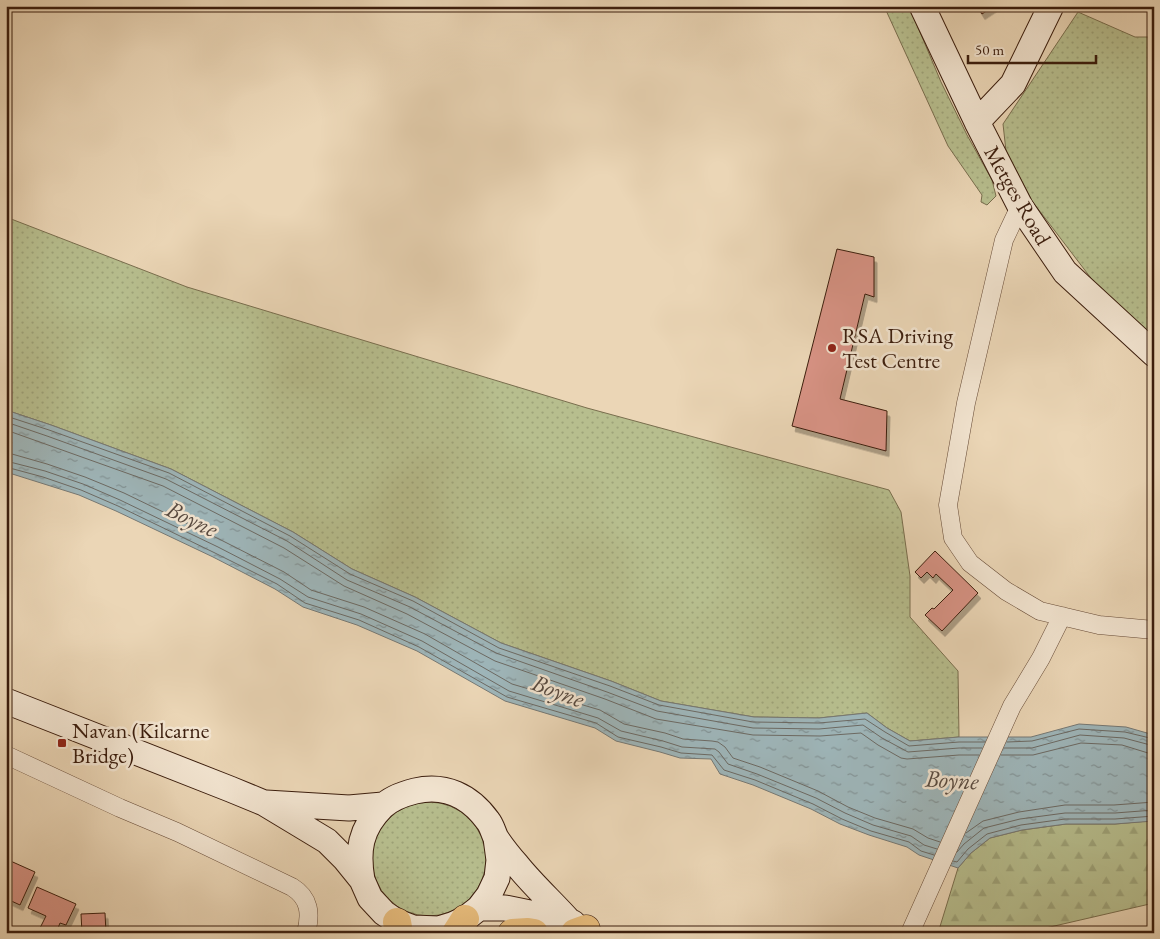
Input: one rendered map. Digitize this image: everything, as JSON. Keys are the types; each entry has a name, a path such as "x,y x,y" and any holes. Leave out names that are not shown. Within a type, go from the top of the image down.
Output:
{"highway":[{"path":"512,933 534,933"}],"main road":[{"name":"Metges Road","path":"922,6 977,122 1020,206 1065,272 1154,354"},
{"path":"977,122 1013,84 1051,6"},
{"path":"6,701 264,803 327,841 362,880"},
{"path":"428,788 446,790 459,795 474,804 489,822 496,838 517,866 581,929 505,908 439,929 398,927 370,898 362,880 359,850 364,833 383,805 399,795 428,788"},
{"path":"264,803 349,808 383,805"},
{"path":"467,920 489,895 497,878 500,860 496,838"}],"street":[{"path":"1020,206 1004,240 966,403 948,505 953,538 970,563 1006,591 1040,611 1099,624 1154,630"},
{"path":"910,933 1012,706 1041,658 1062,616"},
{"path":"6,755 292,887 305,898 308,906 309,915 306,933"}],"green space":[{"path":"884,6 909,6 941,82 992,180 996,196 987,205 981,202 982,195 948,146"},
{"path":"1078,12 1135,37 1154,37 1154,337 1097,286 1032,201 1006,151 1003,124"},
{"path":"6,217 187,287 587,408 889,490 901,512 910,576 910,617 958,671 959,737 910,741 887,728 867,713 819,718 754,717 661,701 611,681 501,643 415,597 352,569 293,532 171,469 6,410"},
{"path":"429,802 451,807 469,819 481,837 486,859 481,881 469,899 451,911 429,916 407,911 389,899 377,881 372,859 377,837 389,819 407,807"},
{"path":"1154,821 1154,903 1024,933 938,933 958,868 971,853 990,838 1022,830 1066,824 1115,824"}],"water":[{"name":"Boyne","path":"6,410 171,469 293,532 352,569 415,597 501,643 611,681 661,701 754,717 819,718 867,713 887,728 910,741 959,737 1031,737 1079,724 1126,727 1154,735 1154,821 1115,824 1066,824 1022,830 990,838 971,853 958,868 919,855 907,847 840,824 811,809 753,785 720,774 711,759 680,758 616,741 595,728 505,701 417,651 357,625 303,607 275,589 213,557 116,511 79,495 6,472"}],"building":[{"path":"977,6 994,6 982,14"},
{"name":"RSA Driving Test Centre","path":"837,249 874,257 874,297 865,294 840,399 887,411 886,451 792,426"},
{"path":"935,551 978,593 942,631 925,615 932,608 934,609 953,590 936,574 933,578 927,572 921,578 915,572"},
{"path":"6,859 35,872 20,905 7,899 10,893 6,891"},
{"path":"37,887 76,904 66,925 60,923 56,933 41,933 40,928 46,916 28,908"},
{"path":"105,913 106,933 82,933 81,914"}],"place":[{"name":"RSA Driving Test Centre","path":"832,348"},
{"name":"Navan (Kilcarne Bridge)","path":"62,743"}]}
